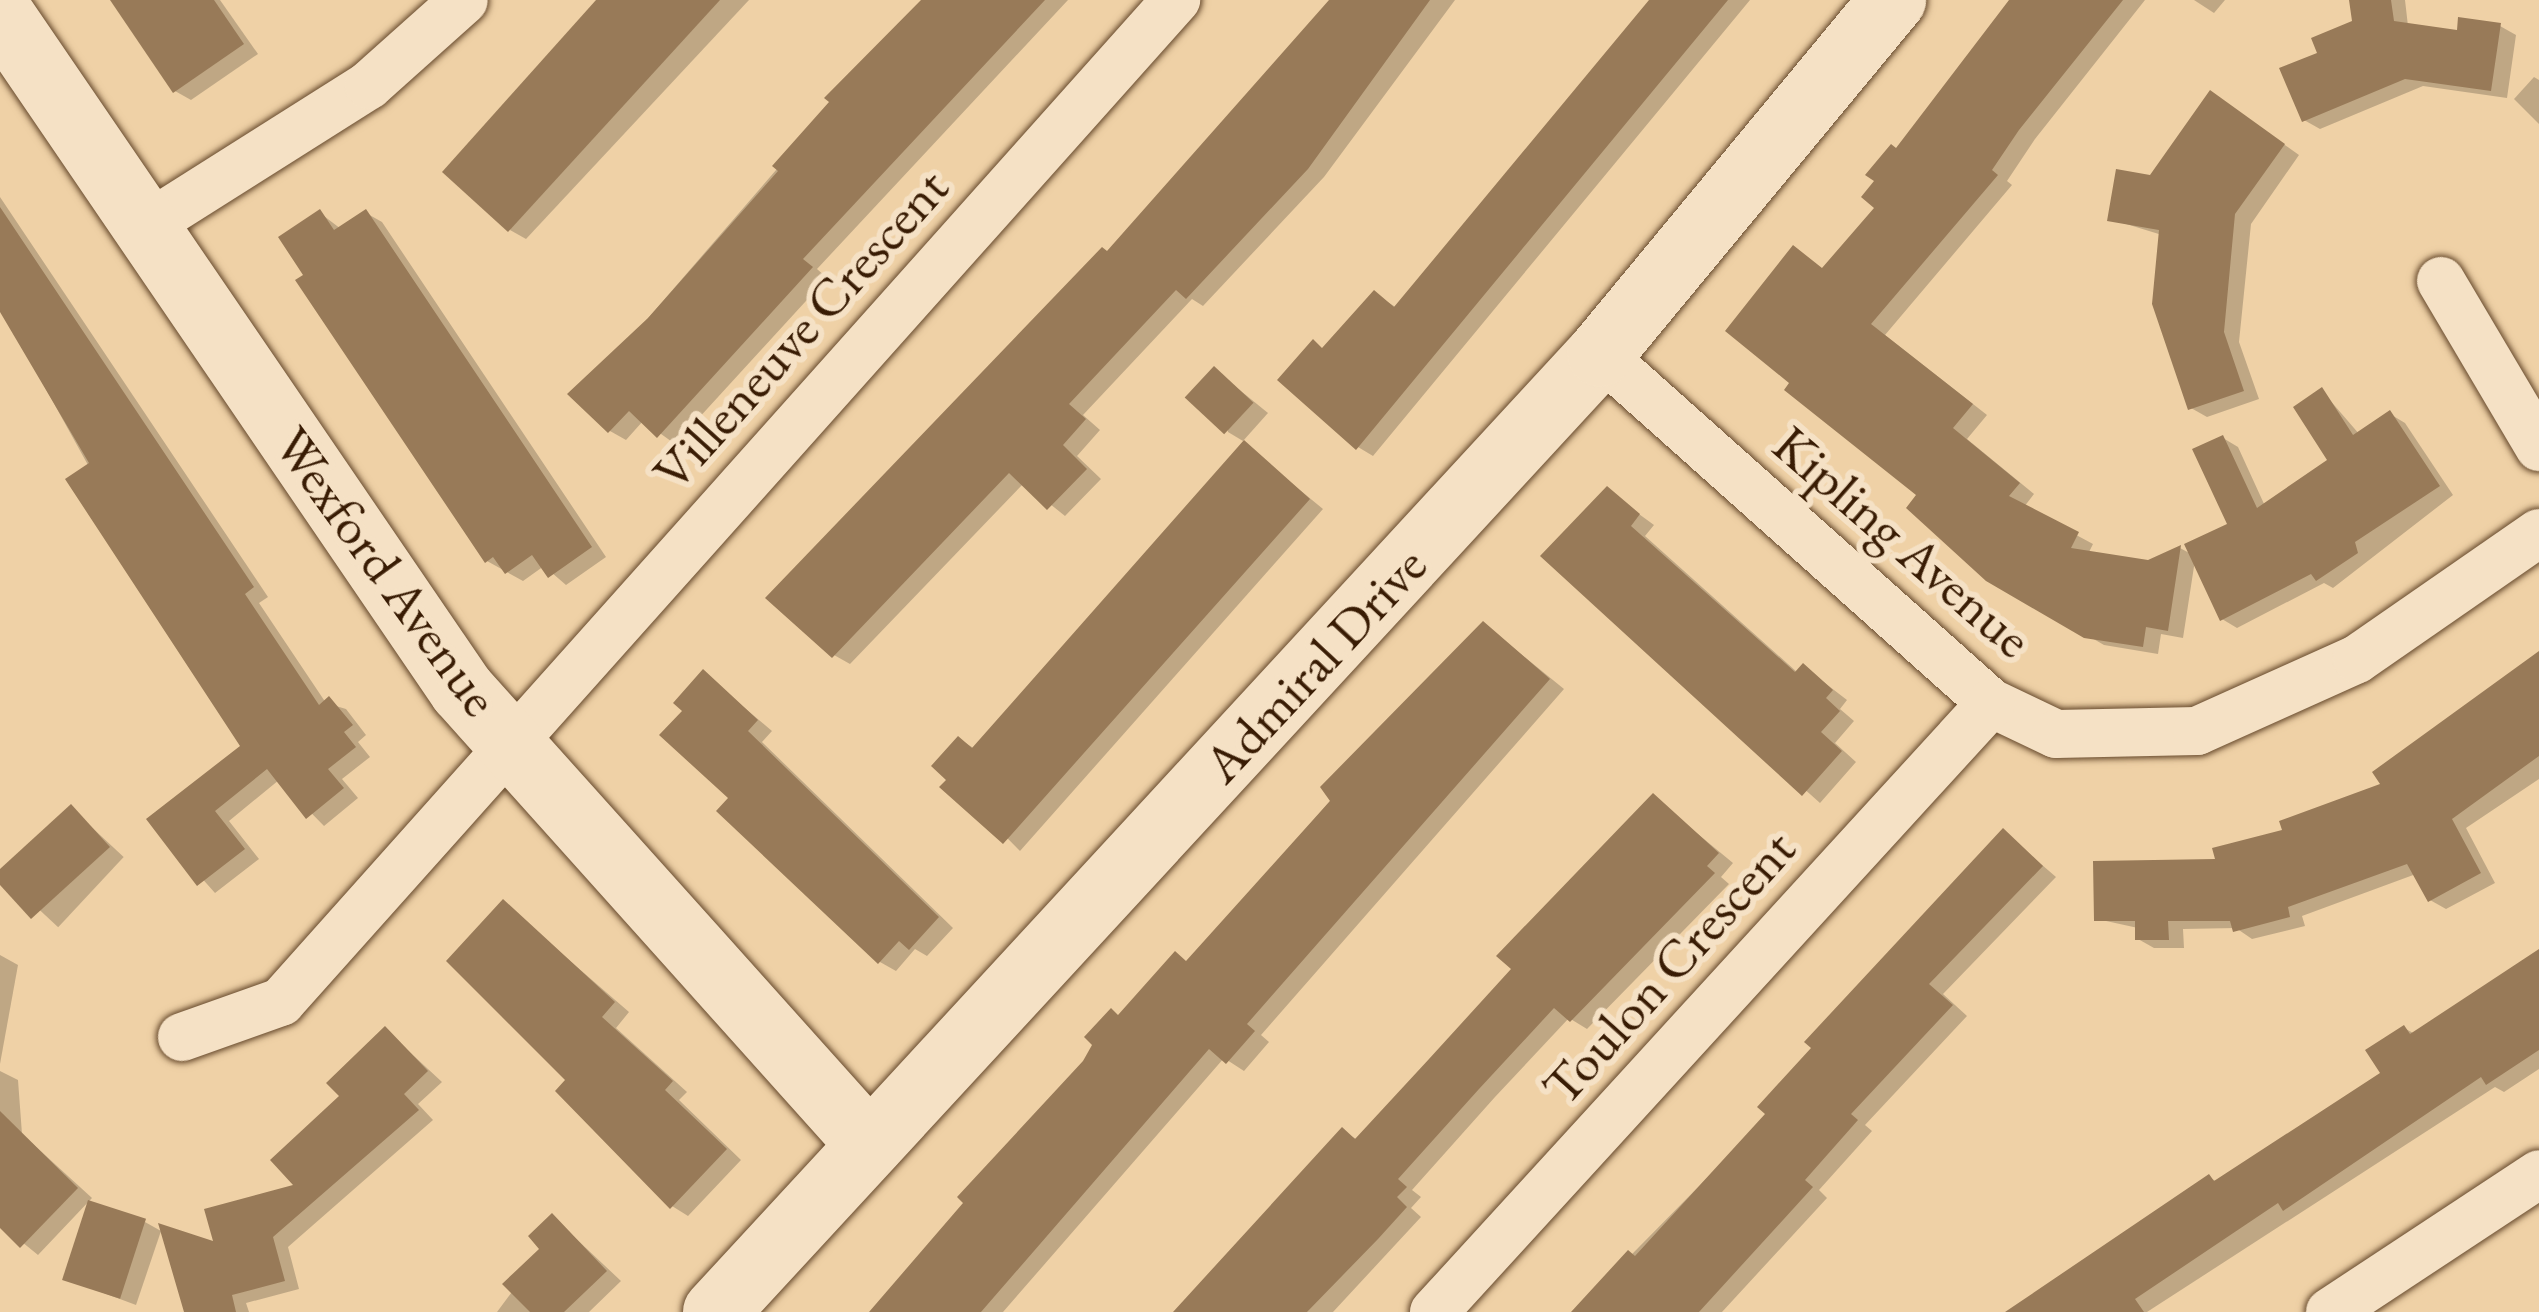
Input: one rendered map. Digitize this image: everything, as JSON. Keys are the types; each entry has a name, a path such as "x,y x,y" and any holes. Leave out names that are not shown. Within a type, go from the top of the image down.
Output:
{"street":[{"path":"143,229 369,85 464,0"},
{"name":"Villeneuve Crescent","path":"182,1037 280,1002 1176,0"},
{"name":"Admiral Drive","path":"716,1312 1600,354 1893,0"},
{"name":"Wexford Avenue","path":"0,13 143,229 462,690 513,739 870,1145"},
{"path":"2441,281 2539,447"},
{"name":"Kipling Avenue","path":"1600,354 1991,703 2056,734 2197,731 2357,659 2539,533"},
{"name":"Toulon Crescent","path":"1434,1312 1991,703"},
{"path":"2330,1312 2539,1174"}],"building":[{"path":"110,0 214,0 244,44 173,93"},
{"path":"596,0 720,0 508,232 442,172"},
{"path":"921,0 1045,0 803,259 813,267 657,438 629,411 608,433 567,394 648,318 778,171 772,166 829,102 824,98"},
{"path":"1329,0 1430,0 1308,169 1186,299 1176,290 1069,404 1086,419 1063,445 1087,469 1047,510 1009,473 832,658 765,598 1102,247 1107,251"},
{"path":"1649,0 1728,0 1356,450 1277,380 1313,339 1322,348 1374,290 1394,307"},
{"path":"2009,0 2123,0 2019,130 1992,170 1998,175 1871,324 1973,404 1953,428 2020,483 2009,496 2079,532 2071,548 2148,560 2181,545 2168,631 2146,627 2143,647 2084,638 1986,581 1906,508 1916,495 1784,390 1789,383 1725,331 1793,245 1822,268 1874,208 1861,197 1874,181 1865,175 1891,144 1896,148"},
{"path":"2349,0 2391,0 2394,21 2457,30 2458,17 2501,23 2491,91 2405,79 2302,122 2279,68 2317,53 2311,38 2352,21"},
{"path":"2210,90 2285,144 2235,214 2224,332 2244,391 2188,410 2152,304 2159,230 2107,221 2116,169 2150,175"},
{"path":"0,207 254,587 245,594 319,705 329,696 353,725 344,732 356,747 328,769 344,788 306,819 267,769 215,811 245,849 197,886 146,819 240,746 65,479 89,463 0,312"},
{"path":"320,209 334,230 366,209 592,547 548,578 532,555 505,574 493,557 485,563 295,280 303,275 278,237"},
{"path":"1214,366 1253,403 1224,434 1185,397"},
{"path":"2322,387 2353,435 2390,410 2440,486 2355,542 2358,553 2316,581 2311,574 2220,621 2184,544 2227,524 2192,449 2223,435 2257,508 2327,460 2293,407"},
{"path":"1244,440 1310,499 1003,844 939,787 946,780 931,766 958,736 972,748"},
{"path":"1607,486 1640,514 1631,526 1795,672 1803,663 1833,690 1826,698 1840,711 1821,732 1842,751 1802,796 1540,556"},
{"path":"1483,621 1550,679 1247,1024 1255,1031 1226,1064 1209,1049 981,1312 869,1312 963,1203 957,1197 1083,1061 1092,1045 1084,1037 1111,1008 1118,1015 1175,951 1186,961 1330,801 1320,787"},
{"path":"2539,651 2539,756 2452,819 2481,873 2428,902 2407,864 2288,907 2290,917 2233,932 2230,921 2168,921 2169,940 2135,940 2135,921 2094,921 2093,861 2215,859 2212,848 2282,830 2279,821 2380,784 2372,772"},
{"path":"703,669 758,720 748,731 939,917 909,950 899,941 878,964 716,811 728,798 659,735 682,711 673,703"},
{"path":"1653,793 1719,853 1707,866 1715,873 1570,1022 1554,1008 1479,1089 1398,1179 1407,1187 1397,1197 1407,1207 1378,1239 1307,1312 1173,1312 1342,1127 1355,1139 1429,1059 1511,969 1496,956"},
{"path":"71,804 110,847 31,919 0,885 0,869"},
{"path":"2003,828 2043,866 1929,984 1953,1005 1851,1114 1858,1120 1805,1180 1813,1187 1699,1312 1571,1312 1628,1250 1635,1256 1765,1114 1757,1107 1811,1048 1804,1042"},
{"path":"503,899 615,1002 602,1017 673,1081 665,1090 727,1149 670,1209 555,1091 565,1080 446,961"},
{"path":"2539,949 2539,1050 2486,1085 2481,1077 2283,1211 2278,1203 2135,1299 2144,1312 2005,1312 2209,1174 2214,1181 2380,1073 2365,1050 2404,1025 2410,1034"},
{"path":"385,1026 428,1071 404,1094 419,1110 273,1237 285,1281 232,1295 236,1312 184,1312 158,1223 213,1241 204,1209 293,1185 270,1160 339,1096 326,1083"},
{"path":"0,1111 78,1188 20,1248 0,1228"},
{"path":"88,1200 146,1219 120,1299 62,1280"},
{"path":"552,1213 607,1271 564,1312 530,1312 502,1284 539,1249 528,1236"}]}
